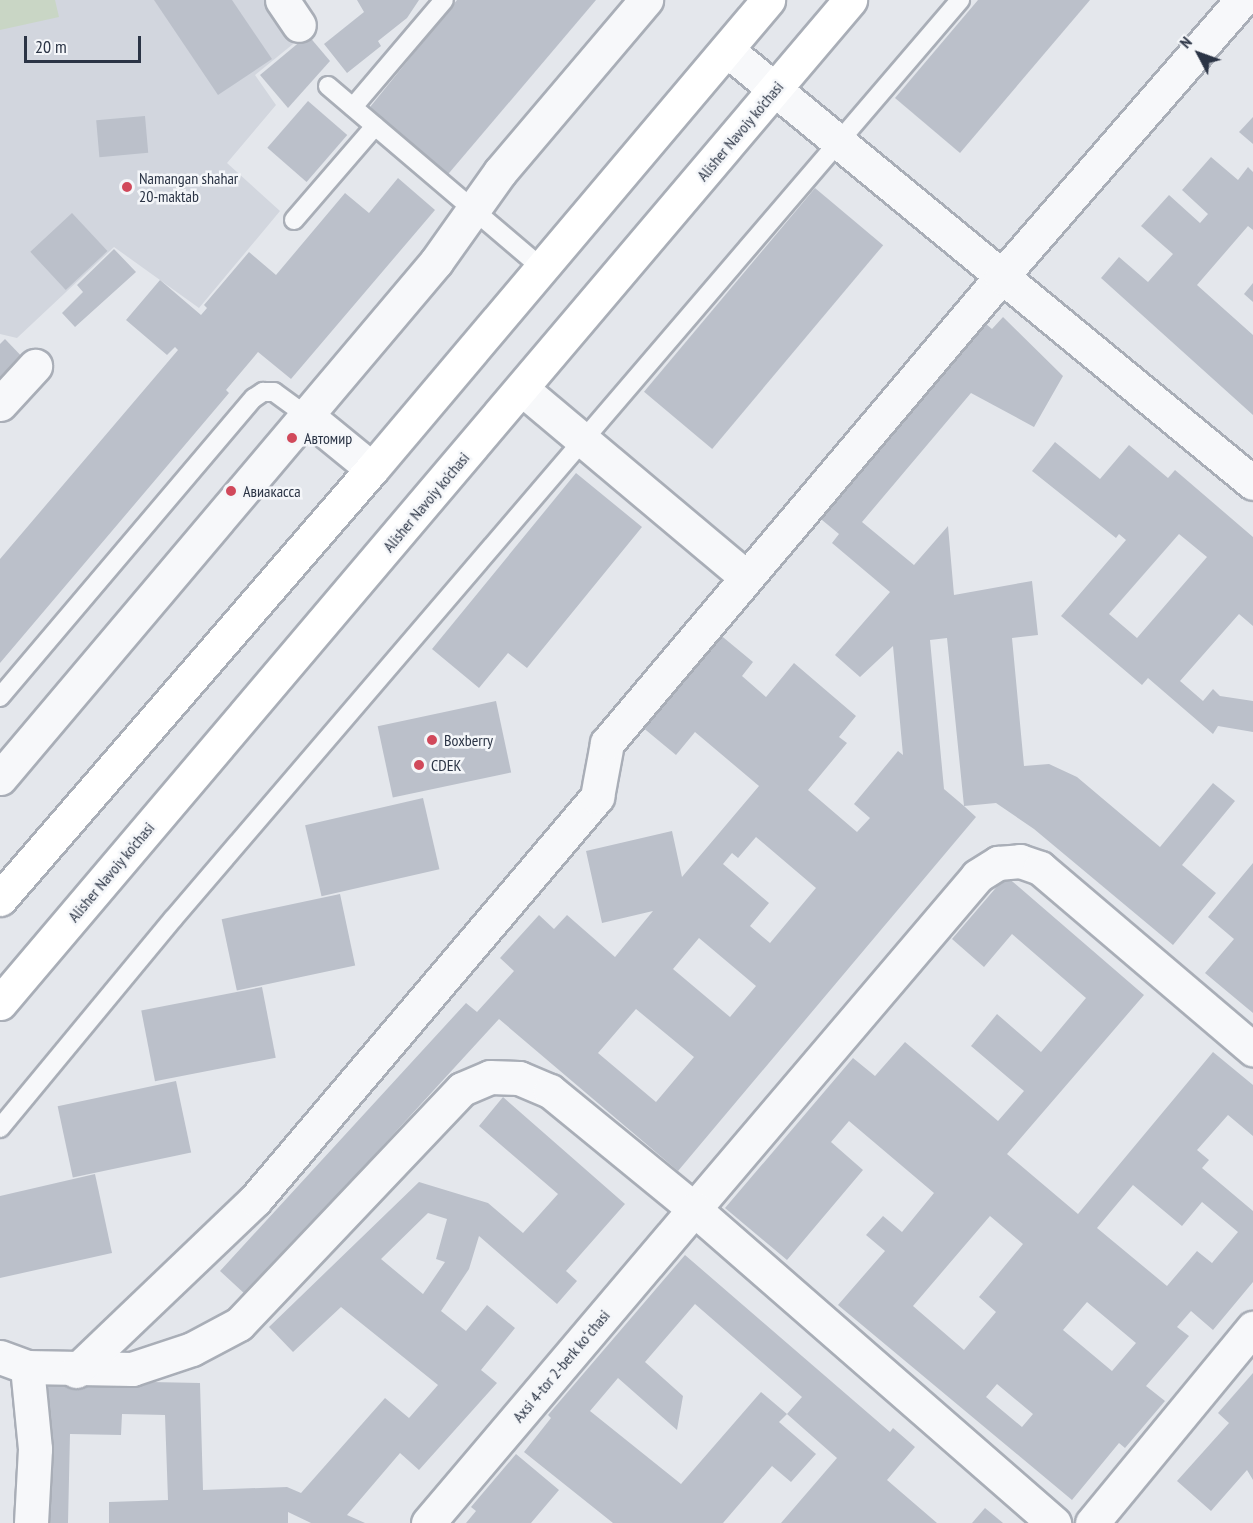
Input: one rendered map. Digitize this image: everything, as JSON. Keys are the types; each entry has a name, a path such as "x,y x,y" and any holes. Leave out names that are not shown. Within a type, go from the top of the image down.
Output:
{"main road":[{"path":"0,899 372,469 768,0"},
{"name":"Alisher Navoiy ko'chasi","path":"0,1003 850,0"}],"street":[{"path":"0,778 436,262 473,209 646,0"},
{"path":"76,1371 255,1200 597,797 608,743 1000,277 1242,0"},
{"path":"727,50 776,88 1000,277 1253,483"},
{"path":"0,404 35,366"},
{"path":"522,389 746,577"},
{"path":"306,415 372,469"},
{"name":"Аxsi 4-tor 2-berk koʻchasi","path":"428,1523 977,876 998,863 1020,861 1040,868 1253,1049"},
{"path":"31,1523 35,1449 14,1362 76,1371 132,1369 192,1349 238,1324 462,1089 490,1077 519,1078 550,1091 694,1209 1054,1523"},
{"path":"1092,1523 1253,1328"}],"lane":[{"path":"353,107 444,0"},
{"path":"0,1128 581,440 960,0"},
{"path":"328,86 542,268"},
{"path":"294,220 375,126"},
{"path":"0,697 254,398 263,392 274,392 306,415"}],"shaded area":[{"name":"Namangan shahar 20-maktab","path":"0,0 270,0 298,40 255,75 276,105 227,163 280,211 199,308 114,247 17,338 0,334"}],"green space":[{"path":"0,0 55,0 59,17 0,30"}],"building":[{"path":"154,0 232,0 272,59 218,95"},
{"path":"357,0 419,0 407,18 378,41 381,46 347,73 324,44 364,12"},
{"path":"457,0 596,0 444,179 366,112"},
{"path":"978,0 1090,0 960,153 895,98"},
{"path":"308,35 330,61 288,108 260,75"},
{"path":"308,101 347,135 307,182 267,148"},
{"path":"145,116 148,153 99,157 96,120"},
{"path":"1253,117 1253,144 1239,132"},
{"path":"1211,157 1238,180 1248,167 1253,172 1253,230 1248,226 1197,285 1253,335 1253,415 1101,278 1119,257 1148,282 1173,254 1141,226 1169,195 1200,223 1208,214 1182,190"},
{"path":"398,178 435,210 291,379 258,352 226,390 229,393 0,663 0,559 178,350 175,347 167,355 126,320 160,280 201,315 207,308 204,305 249,252 276,275 345,193 369,213"},
{"path":"815,188 883,245 712,449 644,392"},
{"path":"72,213 107,251 66,290 30,252"},
{"path":"114,249 136,272 75,327 62,313 83,292 77,285"},
{"path":"1253,283 1253,302 1244,294"},
{"path":"1003,317 1063,376 1034,427 971,393 862,522 914,565 948,526 954,595 1032,581 1038,635 1012,638 1024,766 1049,764 1077,777 1160,847 1213,783 1235,801 1182,865 1216,893 1173,945 1034,829 996,803 964,806 976,817 678,1171 499,1019 246,1295 220,1271 466,1003 477,1012 514,971 500,958 539,915 554,929 567,915 615,957 653,911 602,923 586,851 672,831 682,877 759,786 695,732 676,755 641,726 718,633 753,662 742,676 766,697 794,663 856,716 839,737 847,743 808,790 857,832 870,818 854,804 898,751 903,755 893,646 860,677 835,655 890,592 832,543 839,534 816,515 980,319 992,329","holes":["947,638 964,806 944,789 930,640","756,837 816,888 770,943 750,926 769,903 723,864 732,853 738,858","699,938 756,986 730,1017 673,969","636,1009 694,1057 656,1102 598,1053"]},
{"path":"5,339 28,363 0,391 0,344"},
{"path":"1055,442 1100,479 1129,445 1168,478 1175,470 1253,537 1253,626 1239,614 1180,681 1203,701 1213,689 1220,696 1253,701 1253,732 1218,726 1213,734 1148,678 1142,685 1061,616 1126,540 1119,534 1116,538 1032,471","holes":["1179,534 1207,557 1137,638 1109,614"]},
{"path":"576,473 642,527 527,668 508,653 479,688 432,649"},
{"path":"496,701 511,772 393,798 378,726"},
{"path":"423,798 439,869 322,896 305,825"},
{"path":"1253,863 1253,1013 1205,973 1234,939 1208,917"},
{"path":"1006,876 1144,995 1007,1154 1078,1214 1213,1052 1253,1085 1253,1136 1228,1115 1197,1150 1209,1160 1202,1168 1253,1211 1253,1282 1213,1330 1191,1311 1177,1327 1189,1336 1146,1386 1165,1401 1125,1448 1119,1443 1072,1500 838,1305 885,1251 866,1235 883,1216 902,1232 934,1193 849,1121 831,1142 863,1170 787,1260 725,1208 853,1058 875,1076 905,1042 998,1121 1024,1091 971,1046 997,1014 1041,1052 1086,998 1012,934 984,967 952,939","holes":["1133,1185 1182,1226 1202,1202 1238,1232 1212,1263 1197,1251 1167,1286 1097,1228","990,1216 1023,1244 979,1297 996,1312 964,1350 913,1306","1087,1302 1136,1343 1112,1371 1063,1330","997,1384 1033,1414 1022,1427 986,1397"]},
{"path":"340,894 355,965 237,991 222,919"},
{"path":"262,987 276,1058 155,1081 141,1010"},
{"path":"176,1081 191,1152 73,1178 58,1106"},
{"path":"503,1097 625,1204 566,1271 577,1281 557,1304 479,1236 469,1269 441,1311 466,1331 487,1305 515,1328 481,1370 497,1383 419,1470 400,1453 347,1515 365,1523 311,1523 288,1512 288,1523 109,1523 109,1502 168,1500 165,1415 122,1414 121,1435 70,1434 68,1523 40,1523 43,1386 101,1387 101,1381 200,1383 203,1490 287,1487 301,1493 385,1398 409,1418 438,1385 341,1307 293,1352 269,1327 419,1182 488,1203 523,1233 558,1194 479,1126","holes":["428,1213 447,1219 436,1259 445,1262 423,1294 381,1259"]},
{"path":"95,1174 112,1253 0,1278 0,1196"},
{"path":"685,1255 890,1432 893,1428 915,1447 887,1480 937,1523 781,1523 837,1458 787,1414 779,1422 816,1454 791,1482 772,1466 723,1523 613,1523 524,1452 551,1418 548,1415","holes":["695,1304 802,1397 787,1414 761,1392 681,1484 590,1411 618,1378 677,1430 683,1396 645,1362"]},
{"path":"1253,1373 1253,1480 1247,1470 1211,1511 1177,1481 1229,1423 1218,1413"},
{"path":"516,1454 559,1490 531,1523 466,1523 476,1511 471,1507"},
{"path":"985,1508 1003,1523 972,1523"}],"place":[{"name":"Namangan shahar 20-maktab","path":"127,187"},
{"name":"Автомир","path":"292,438"},
{"name":"Авиакасса","path":"231,491"},
{"name":"Boxberry","path":"432,740"},
{"name":"CDEK","path":"419,765"}]}
